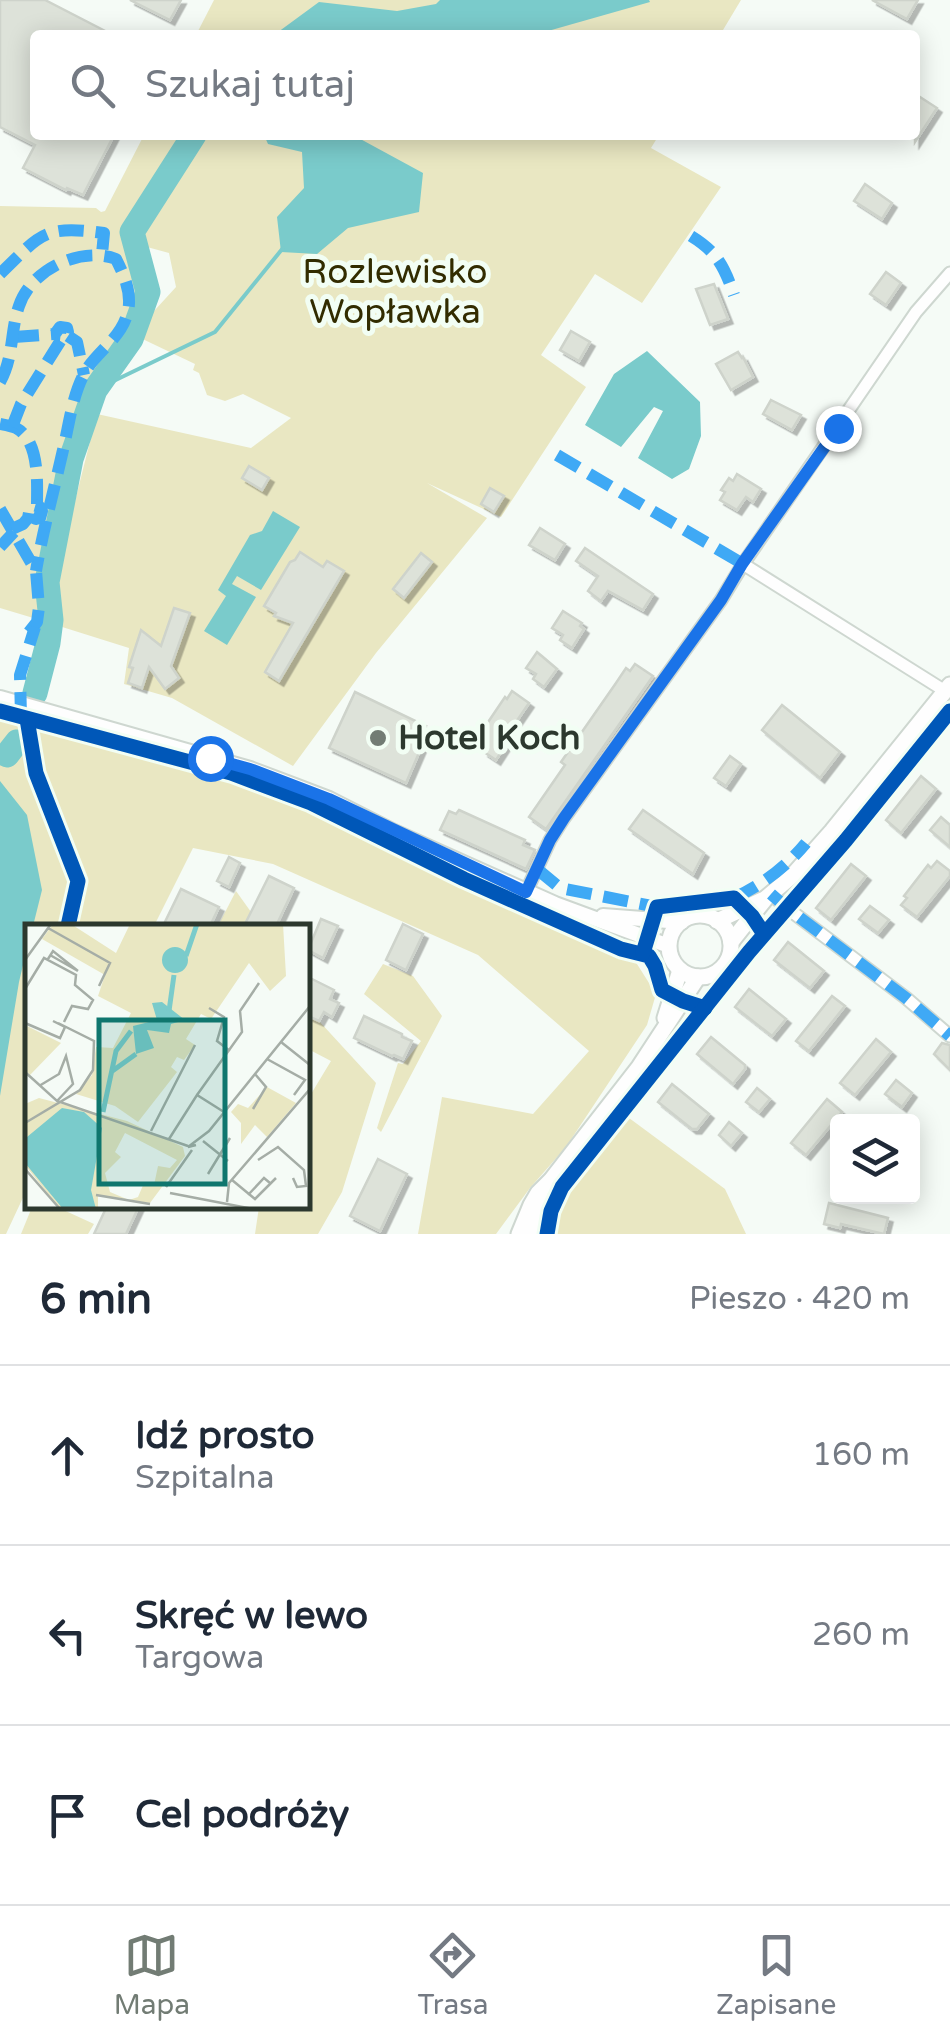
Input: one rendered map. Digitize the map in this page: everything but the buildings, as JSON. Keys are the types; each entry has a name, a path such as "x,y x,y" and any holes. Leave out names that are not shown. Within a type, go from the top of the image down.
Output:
{"main road":[{"path":"731,942 832,831 948,688"},
{"path":"717,920 731,942 723,967 698,977 680,970 672,959 670,946 673,932 682,922 699,916 717,920 769,896"},
{"path":"659,1038 680,970"},
{"path":"518,1234 531,1205 659,1038 698,977"},
{"path":"533,1234 552,1180"}],"street":[{"path":"526,892 564,818 721,600 916,312 950,273"},
{"path":"742,564 948,688"},
{"path":"0,698 250,769 329,799 526,892 670,946"},
{"path":"769,896 906,998 950,1036"},
{"path":"582,914 682,922"}],"green space":[{"path":"214,0 741,0 723,30 199,30"},
{"name":"Rozlewisko Wopławka","path":"141,140 656,140 651,148 721,187 642,303 595,274 541,355 586,387 501,517 427,483 487,518 376,653 293,766 172,698 124,684 129,648 59,626 55,580 97,414 251,448 291,418 243,394 225,401 207,395 199,373 193,370 195,364 132,334 95,390 71,459 47,582 51,620 0,608 0,206 96,208 101,212","holes":["136,244 169,253 176,287 133,334 148,292"]},
{"path":"0,711 42,724 42,716 210,758 311,803 461,881 630,953 656,994 647,1025 566,1147 496,1234 418,1234 442,1097 533,1114 589,1051 478,955 273,864 193,848 155,924 25,924 25,1193 6,1234 0,1234"},
{"path":"236,891 251,912 245,924 219,924"},
{"path":"383,964 413,976 442,1016 381,1132 377,1128 398,1063 403,1064 421,1041 364,994"},
{"path":"310,1017 319,1021 376,1083 342,1192 318,1234 255,1234 259,1209 310,1209 310,1096 331,1061 310,1050"},
{"path":"625,1115 725,1189 746,1234 549,1234 559,1200"},
{"path":"31,1209 61,1209 94,1224 88,1234 21,1234"}],"water":[{"path":"440,0 650,2 552,30 281,30 319,2 397,11"},
{"path":"266,140 362,140 423,173 419,212 348,228 317,254 281,252 277,217 304,188 302,152 268,144"},
{"path":"647,351 700,402 701,436 689,469 672,479 638,458 663,411 654,407 621,447 585,425 614,374"},
{"path":"273,511 300,527 261,590 237,576 232,584 256,597 227,645 204,631 226,596 218,590 250,535 262,531"},
{"path":"0,781 27,815 42,890 34,924 25,924 25,956 0,1096"}],"waterway":[{"path":"35,693 48,643 51,620 47,582 71,459 95,390 131,339 148,292 132,232 191,140"},
{"path":"95,390 215,332 283,248"},
{"path":"7,755 17,742"}],"marked path":[{"path":"0,274 36,241 56,232 104,233 102,254"},
{"path":"691,236 719,261 734,295"},
{"path":"0,382 8,363 19,306 34,281 73,258 116,259 128,291 128,311 120,329 89,366 77,392 36,571"},
{"path":"14,337 55,334 60,327 67,328 66,339 57,338"},
{"path":"68,336 77,342 84,375"},
{"path":"12,427 21,404 61,340"},
{"path":"0,424 16,428 29,442 36,463 37,505"},
{"path":"557,455 743,564"},
{"path":"12,529 28,518 30,507 40,507 40,518 29,516"},
{"path":"0,509 36,571 37,622 25,637"},
{"path":"0,547 14,532"},
{"path":"21,717 20,675 35,627"},
{"path":"734,898 773,875 806,843"},
{"path":"537,869 560,888 657,907"},
{"path":"771,894 950,1036"}],"cycle path":[{"path":"0,711 231,773 311,803 464,879 621,949 649,956 662,990 705,1008"},
{"path":"547,1234 551,1211 562,1187 749,952 950,711"},
{"path":"27,719 36,773 78,881 68,924"},
{"path":"643,953 657,907 734,898 764,934"}],"place":[{"name":"Hotel Koch","path":"378,738"}],"route":[{"path":"210,758 329,799 526,892 564,818 721,600 838,428"}]}
